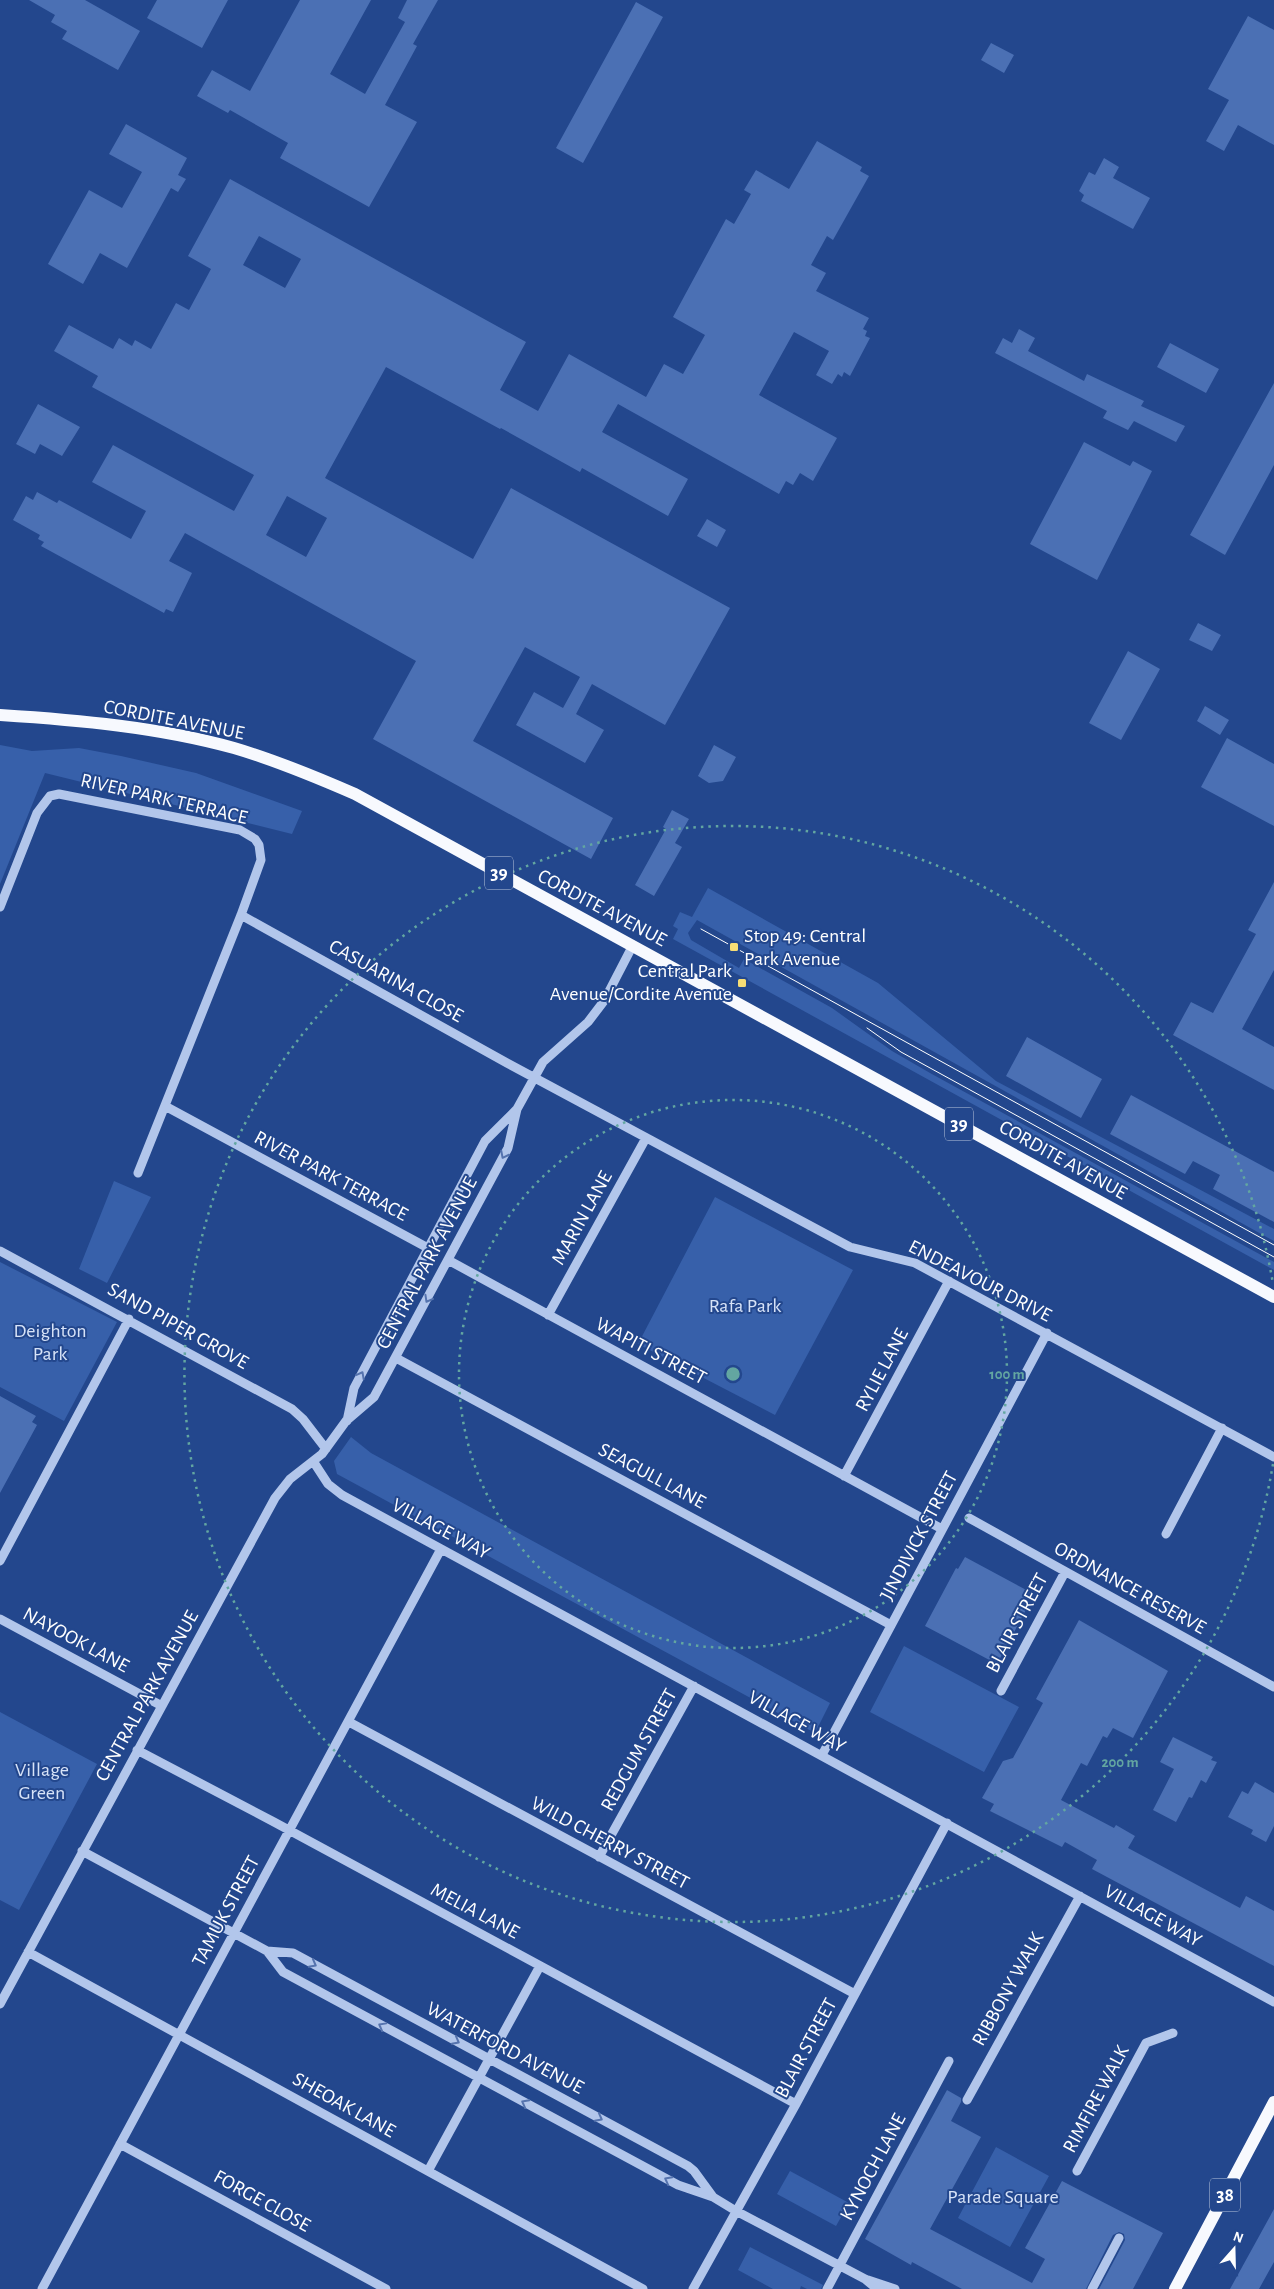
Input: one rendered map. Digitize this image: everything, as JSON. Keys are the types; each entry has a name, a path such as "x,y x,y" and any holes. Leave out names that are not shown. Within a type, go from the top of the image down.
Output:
{"main road":[{"name":"CORDITE AVENUE","path":"0,715 137,728 234,748 287,766 355,794 1274,1296"},
{"name":"38","path":"1175,2289 1274,2102"}],"street":[{"name":"RIVER PARK TERRACE","path":"0,907 37,813 50,796 64,794 247,834 259,845 261,860 241,915 138,1173"},
{"name":"CASUARINA CLOSE","path":"241,915 534,1077"},
{"name":"CENTRAL PARK AVENUE","path":"1,1999 275,1498 290,1479 326,1449 346,1422 374,1397 508,1148 517,1109 542,1062 588,1022 604,1001 633,945"},
{"name":"ENDEAVOUR DRIVE","path":"534,1077 850,1247 915,1263 1274,1457"},
{"name":"RIVER PARK TERRACE","path":"165,1106 428,1248"},
{"name":"CENTRAL PARK AVENUE","path":"346,1422 354,1388 485,1140 517,1109"},
{"name":"MARIN LANE","path":"548,1315 646,1138"},
{"name":"SAND PIPER GROVE","path":"0,1250 292,1409 303,1419 326,1449"},
{"name":"WAPITI STREET","path":"448,1260 942,1529"},
{"name":"RYLIE LANE","path":"844,1476 949,1281"},
{"path":"0,1561 129,1319"},
{"name":"JINDIVICK STREET","path":"822,1755 1047,1333"},
{"name":"SEAGULL LANE","path":"396,1358 891,1625"},
{"path":"1166,1534 1222,1428"},
{"name":"VILLAGE WAY","path":"313,1461 328,1484 342,1495 1274,2002"},
{"name":"ORDNANCE RESERVE","path":"969,1518 1274,1687"},
{"name":"TAMUK STREET","path":"42,2289 350,1722 441,1549"},
{"name":"BLAIR STREET","path":"1001,1691 1065,1572"},
{"name":"NAYOOK LANE","path":"0,1619 162,1706"},
{"name":"REDGUM STREET","path":"599,1857 694,1686"},
{"name":"WILD CHERRY STREET","path":"350,1722 855,1994"},
{"name":"MELIA LANE","path":"137,1750 290,1830 796,2104"},
{"name":"BLAIR STREET","path":"693,2289 796,2104 947,1823"},
{"name":"WATERFORD AVENUE","path":"82,1851 267,1951 283,1972 478,2079 678,2185 714,2197 736,2211 865,2279 895,2289"},
{"name":"RIBBONY WALK","path":"967,2100 1080,1896"},
{"name":"WATERFORD AVENUE","path":"267,1951 293,1953 688,2166 714,2197"},
{"name":"SHEOAK LANE","path":"28,1952 643,2289"},
{"path":"428,2172 540,1966"},
{"name":"RIMFIRE WALK","path":"1077,2171 1146,2043 1173,2033"},
{"name":"KYNOCH LANE","path":"827,2289 949,2061"},
{"name":"FORGE CLOSE","path":"120,2144 386,2289"},
{"path":"1092,2289 1119,2238"},
{"path":"363,2289 368,2279"},
{"name":"WATERFORD AVENUE","path":"865,2279 876,2289"}],"green space":[{"path":"0,745 32,751 79,748 121,756 196,773 302,811 292,834 45,773 0,884"},
{"path":"708,888 878,983 996,1081 1274,1229 1274,1241 697,920 688,933 691,940 739,968 744,959 832,1008 892,1051 930,1073 1274,1262 1274,1270 673,939 678,929 673,926 680,912 692,917"},
{"path":"114,1181 151,1197 107,1283 79,1269"},
{"name":"Rafa Park","path":"715,1197 853,1270 775,1415 638,1344"},
{"name":"Deighton Park","path":"0,1262 117,1322 64,1421 0,1387"},
{"path":"351,1437 371,1453 830,1703 815,1733 337,1474 334,1461"},
{"path":"904,1646 1019,1707 984,1772 870,1712"},
{"name":"Village Green","path":"0,1712 97,1764 19,1910 0,1900"},
{"name":"Parade Square","path":"996,2147 1049,2176 1010,2247 958,2218"},
{"path":"790,2171 849,2203 836,2226 777,2194"},
{"path":"750,2247 823,2285 821,2289 807,2289 801,2286 800,2289 773,2289 738,2270"}],"building":[{"path":"29,0 85,0 140,31 118,70 62,39 67,31 51,22 55,15"},
{"path":"157,0 228,0 202,48 147,18"},
{"path":"300,0 371,0 330,74 365,94 405,22 398,18 407,0 438,0 413,44 417,46 385,105 417,122 369,207 280,158 288,143 230,110 228,113 197,96 212,70 250,91"},
{"path":"636,2 663,17 583,163 556,148"},
{"path":"1248,16 1274,30 1274,145 1238,125 1224,151 1206,141 1229,100 1208,89"},
{"path":"991,43 1014,55 1004,73 981,60"},
{"path":"126,124 187,158 178,175 186,179 178,192 171,188 127,268 100,253 83,284 48,264 89,190 122,208 142,172 109,154"},
{"path":"817,141 862,167 860,171 869,176 833,240 827,236 811,265 826,273 816,291 869,318 863,329 867,331 865,336 870,338 850,376 844,372 842,377 838,374 832,384 816,375 829,351 794,332 759,395 837,438 813,481 800,473 793,485 786,481 779,494 618,404 602,432 688,479 668,516 582,468 580,472 386,367 325,478 473,559 511,488 730,608 665,725 592,684 576,714 604,730 585,763 516,725 534,692 563,708 580,677 525,647 473,741 613,818 591,859 373,739 416,661 185,533 169,561 192,573 173,612 166,609 164,613 41,546 44,542 38,539 40,535 13,520 26,496 33,500 37,492 57,503 59,500 131,539 146,511 92,482 113,445 234,511 254,475 92,387 98,376 54,351 69,325 113,349 119,338 132,346 135,340 151,349 176,303 189,310 211,269 188,256 230,179 526,342 500,390 538,411 569,354 646,397 664,364 683,374 705,335 673,317 726,219 734,224 751,194 744,190 756,170 789,189","holes":["259,236 301,259 285,288 243,265","287,496 327,518 306,557 266,535"]},
{"path":"1104,158 1119,167 1113,178 1150,198 1133,229 1081,201 1084,195 1079,191 1089,172 1095,175"},
{"path":"1019,329 1035,338 1028,351 1084,381 1087,374 1144,401 1141,406 1185,426 1176,442 1134,421 1128,430 1103,418 1107,411 995,353 1003,338 1012,343"},
{"path":"1170,343 1219,369 1206,393 1157,367"},
{"path":"1274,383 1274,465 1225,555 1190,535"},
{"path":"38,404 80,427 62,456 40,444 35,454 16,444"},
{"path":"1084,442 1130,466 1133,461 1152,471 1097,580 1030,544"},
{"path":"707,519 726,530 717,547 697,536"},
{"path":"1198,623 1221,635 1212,651 1189,640"},
{"path":"1128,651 1160,669 1121,740 1089,723"},
{"path":"1205,706 1229,720 1220,735 1197,721"},
{"path":"1227,738 1274,764 1274,826 1201,787"},
{"path":"714,745 736,757 723,781 709,783 698,776"},
{"path":"672,810 689,819 675,843 682,847 654,896 635,885 666,829 663,827"},
{"path":"1274,882 1274,970 1242,1029 1274,1047 1274,1090 1173,1035 1191,1002 1213,1013 1256,934 1248,930"},
{"path":"1027,1037 1102,1079 1081,1118 1006,1076"},
{"path":"1131,1095 1274,1172 1274,1222 1213,1189 1220,1175 1193,1161 1185,1174 1110,1134"},
{"path":"0,1396 36,1416 32,1422 37,1425 0,1493"},
{"path":"965,1557 1032,1593 1026,1605 1028,1606 997,1664 925,1626 956,1568 958,1569"},
{"path":"1079,1620 1168,1671 1133,1738 1113,1728 1107,1738 1103,1736 1087,1766 1081,1763 1061,1800 1114,1828 1116,1825 1135,1836 1128,1848 1240,1908 1246,1896 1274,1911 1274,1966 1092,1869 1097,1860 1065,1842 1062,1847 990,1811 994,1804 982,1798 1003,1761 1013,1758 1043,1703 1036,1699"},
{"path":"1173,1737 1213,1757 1211,1760 1217,1762 1206,1783 1201,1780 1192,1798 1189,1797 1176,1822 1153,1810 1174,1769 1160,1762"},
{"path":"1255,1782 1274,1793 1274,1826 1266,1842 1251,1834 1253,1830 1228,1817 1242,1791 1248,1794"},
{"path":"947,2090 961,2098 961,2102 951,2121 981,2137 930,2229 1032,2283 1045,2259 1025,2248 1062,2181 1163,2233 1133,2289 1099,2289 1125,2240 1124,2234 1119,2232 1113,2235 1086,2289 962,2289 912,2262 911,2265 865,2239"},
{"path":"1274,2209 1274,2262 1259,2289 1230,2289"}],"tram line":[{"path":"701,929 1274,1245"},
{"path":"867,1028 901,1052 1274,1257"}],"place":[{"name":"Stop 49: Central Park Avenue","path":"734,947"},
{"name":"Central Park Avenue/Cordite Avenue","path":"742,983"}]}
